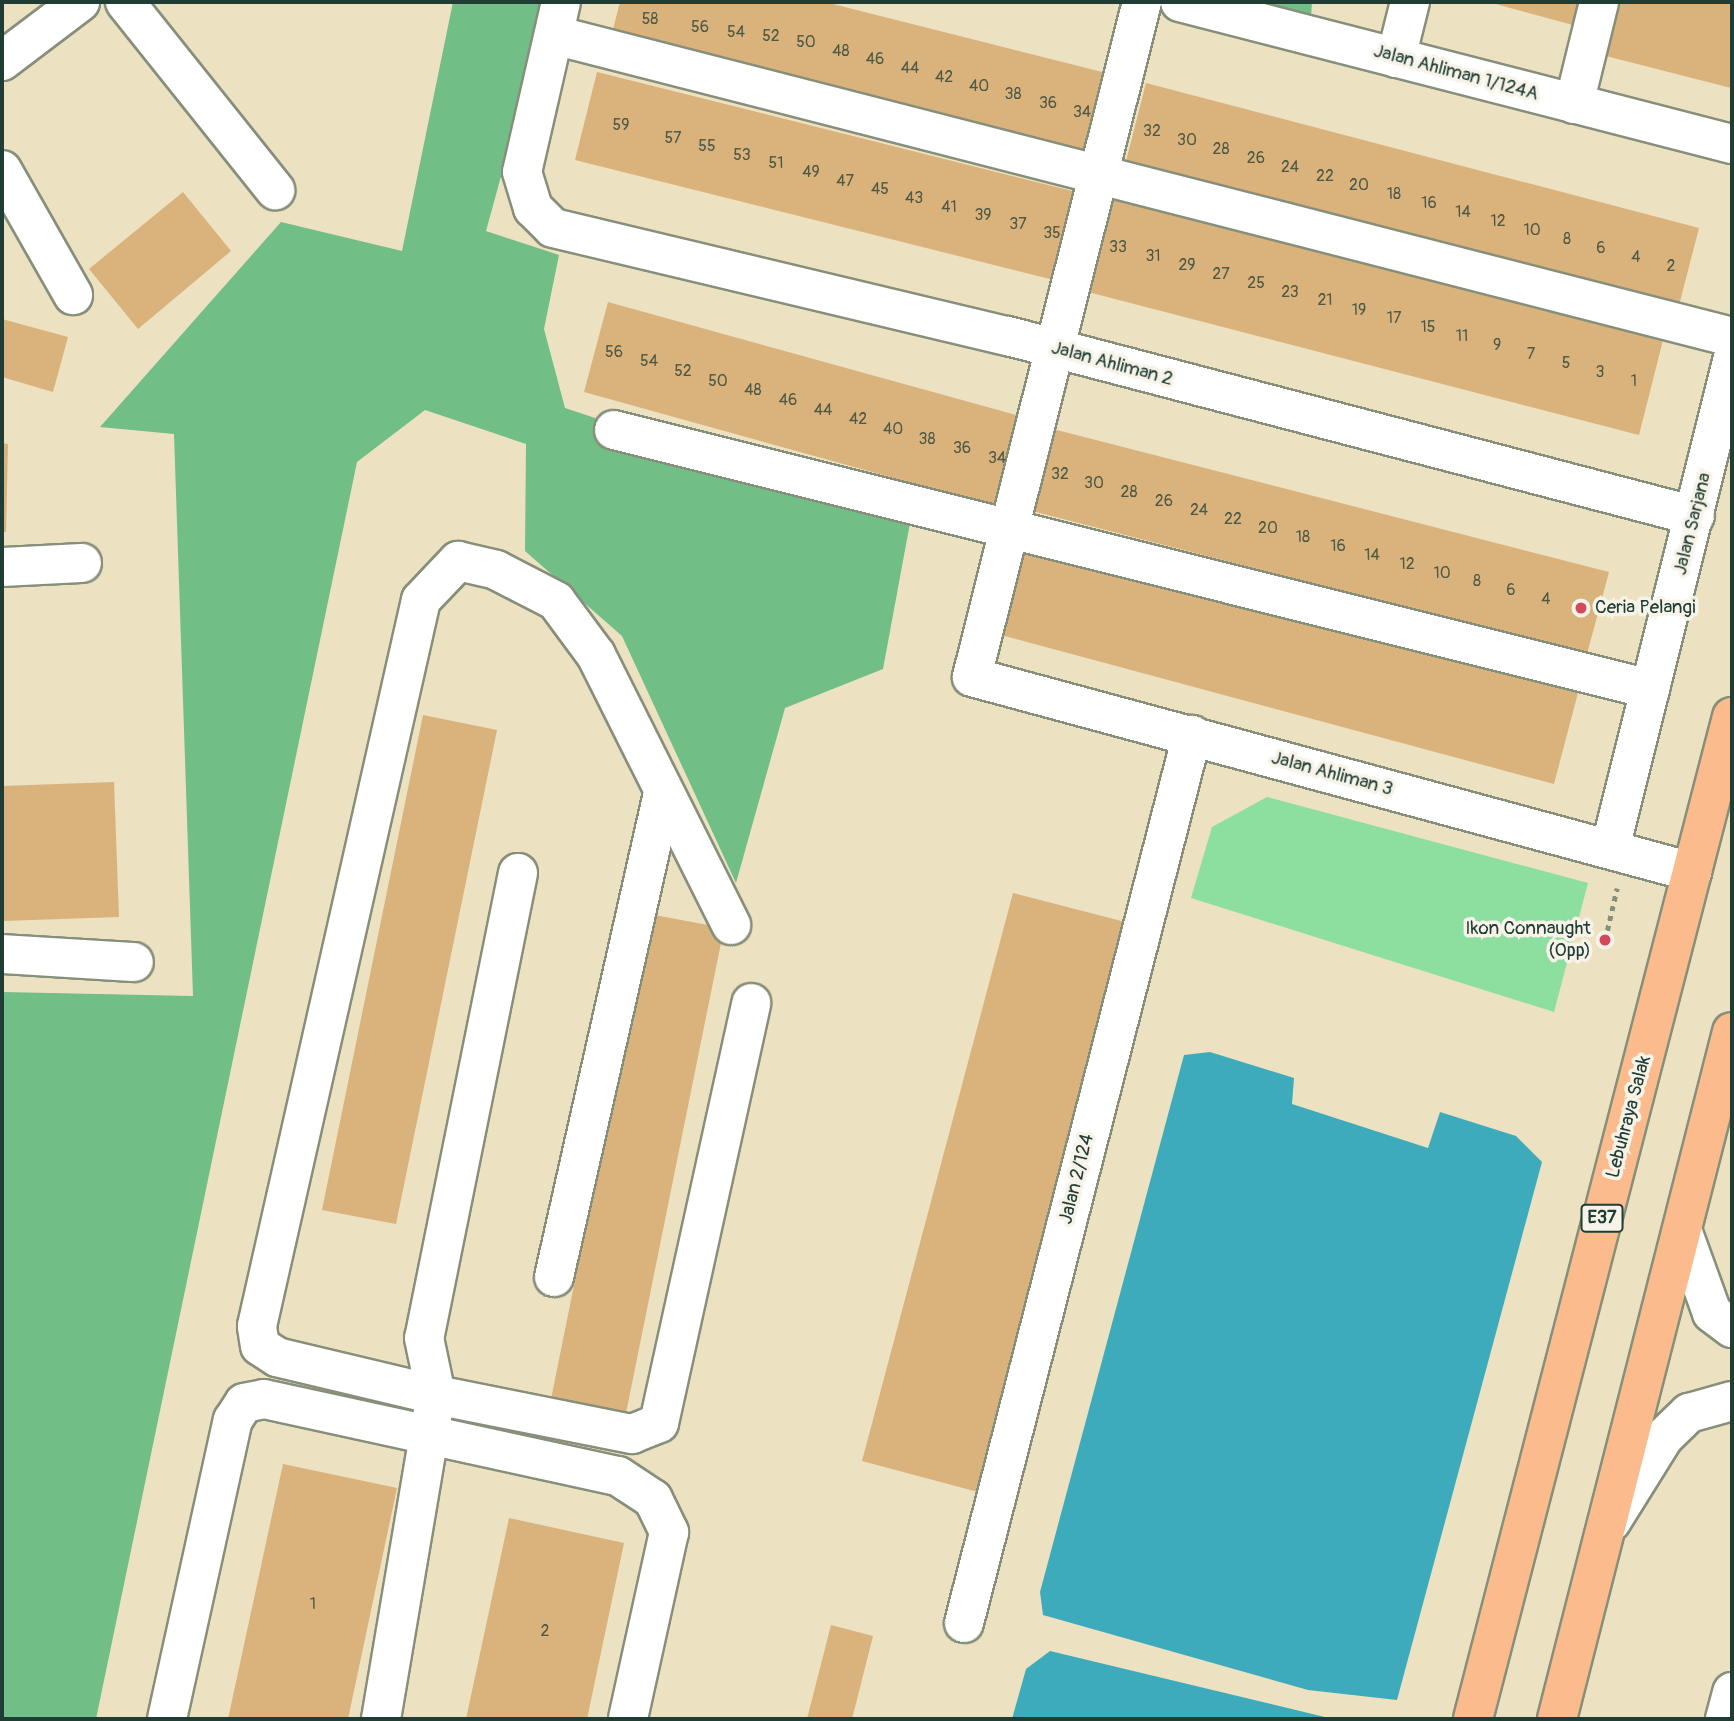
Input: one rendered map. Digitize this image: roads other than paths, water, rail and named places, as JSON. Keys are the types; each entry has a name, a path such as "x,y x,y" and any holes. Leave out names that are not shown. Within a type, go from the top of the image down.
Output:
{"highway":[{"name":"Lebuhraya Salak","path":"1473,1719 1732,718"},
{"path":"1557,1719 1732,1032"}],"street":[{"path":"2,61 80,2"},
{"path":"125,2 275,190"},
{"path":"1008,525 1142,2"},
{"name":"Jalan Ahliman 1/124A","path":"1181,2 1732,144"},
{"path":"1396,58 1410,2"},
{"path":"1574,104 1599,2"},
{"path":"558,19 1098,171 1732,337"},
{"name":"Jalan Ahliman 2","path":"558,19 522,172 533,208 554,228 1055,349 1695,516"},
{"path":"2,170 73,295"},
{"name":"Jalan Sarjana","path":"1618,852 1650,689 1732,360"},
{"path":"614,430 1008,525 1650,689"},
{"name":"Jalan Ahliman 3","path":"1008,525 972,677 1692,872"},
{"path":"732,925 662,796 596,655 556,601 496,570 458,562 421,600 257,1336 277,1357 436,1395 632,1434 659,1423 751,1003"},
{"path":"2,567 82,563"},
{"name":"Jalan 2/124","path":"964,1623 1192,735"},
{"path":"554,1277 662,796"},
{"path":"381,1719 436,1395 424,1338 518,873"},
{"path":"2,954 134,962"},
{"path":"1682,1230 1712,1313 1732,1328"},
{"path":"167,1719 237,1410 264,1399 618,1476 653,1499 669,1532 628,1719"},
{"path":"1605,1531 1664,1437 1689,1413 1732,1401"},
{"path":"1725,1719 1732,1692"}],"water":[{"path":"1210,1052 1294,1078 1292,1104 1428,1148 1440,1112 1516,1136 1542,1162 1397,1700 1308,1690 1043,1615 1040,1592 1184,1055"},
{"path":"1050,1651 1333,1719 1012,1719 1026,1669"}],"place":[{"name":"Ceria Pelangi","path":"1581,608"},
{"name":"Ikon Connaught (Opp)","path":"1605,940"}]}
